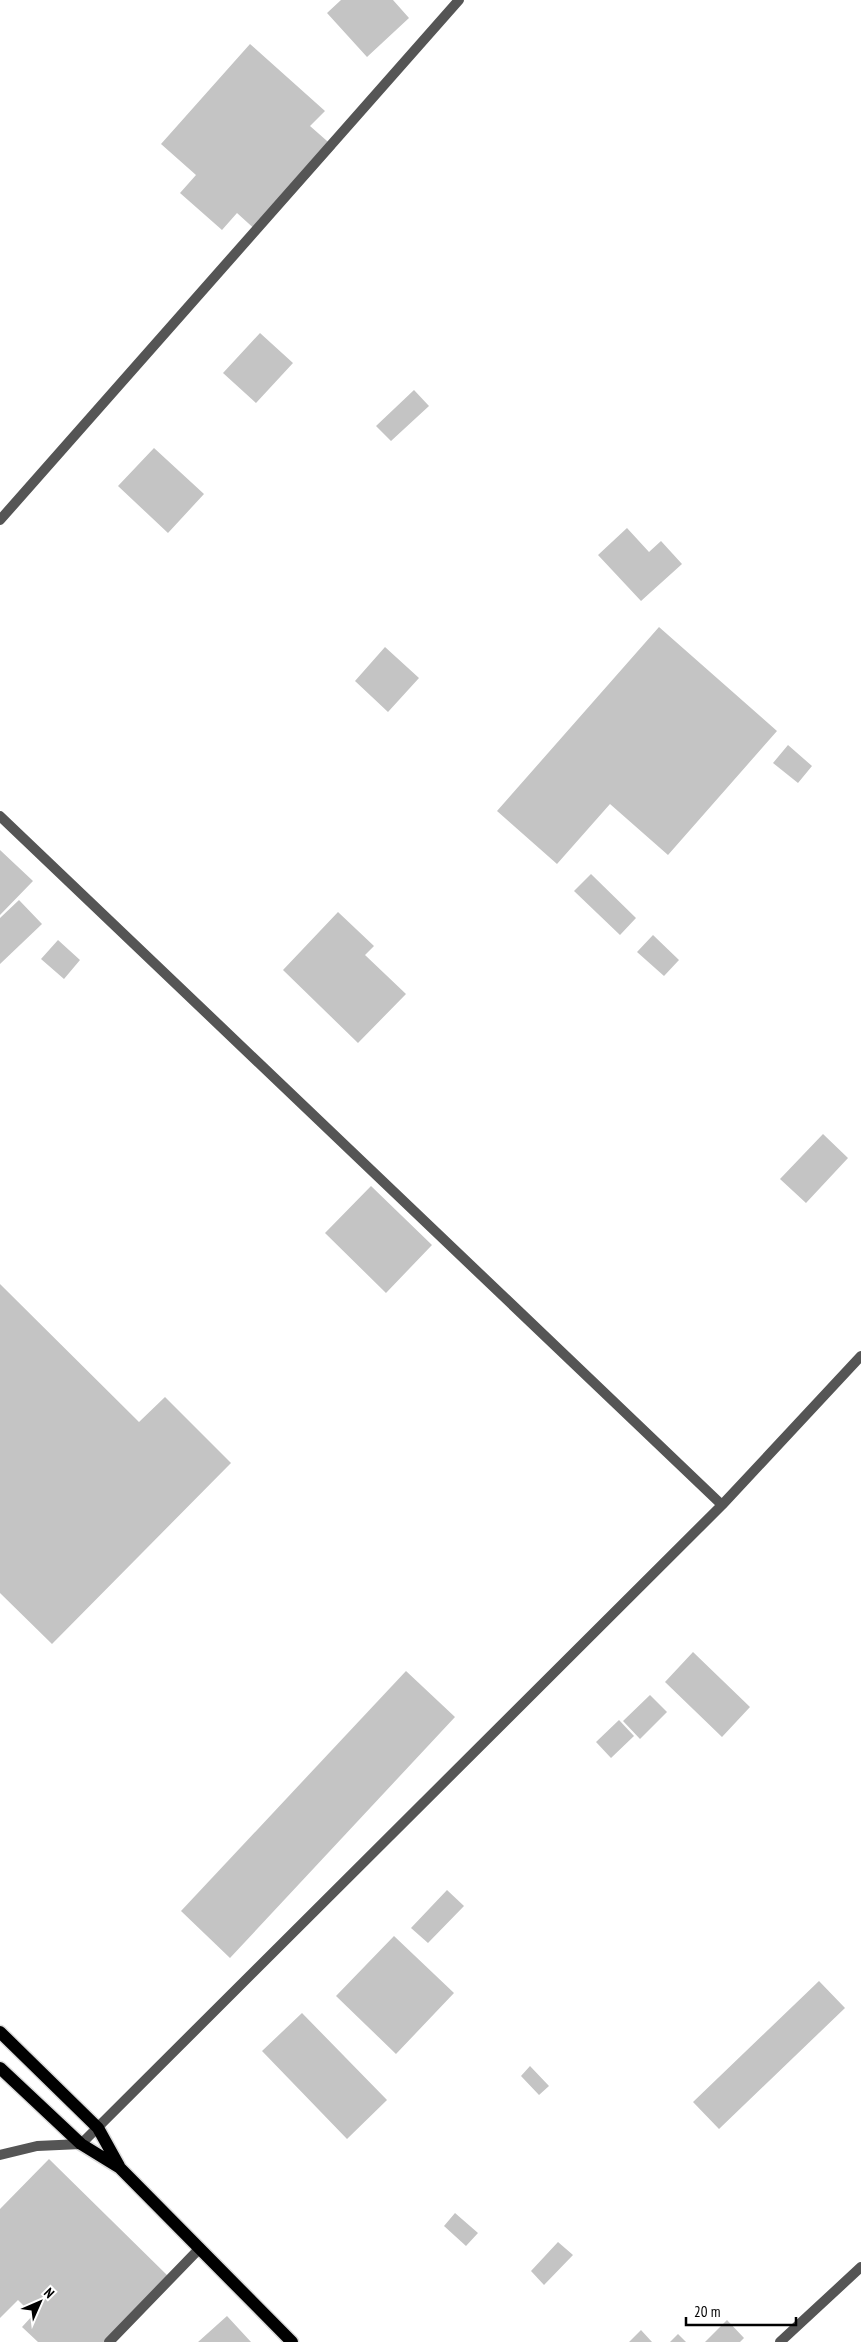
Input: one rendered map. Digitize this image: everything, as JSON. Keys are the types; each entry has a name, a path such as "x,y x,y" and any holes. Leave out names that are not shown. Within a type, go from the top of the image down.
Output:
{"main road":[{"path":"0,2032 98,2128 120,2168"},
{"path":"0,2068 81,2144 120,2168 292,2342"}],"street":[{"path":"0,520 458,0"},
{"path":"0,816 722,1505"},
{"path":"0,2155 37,2146 81,2144 722,1505 861,1356"},
{"path":"109,2342 200,2248"},
{"path":"780,2342 861,2267"}],"building":[{"path":"341,0 393,0 409,18 367,57 327,13"},
{"path":"250,44 325,111 310,126 335,148 259,233 237,213 222,230 180,193 196,175 161,144"},
{"path":"260,333 293,363 256,403 223,373"},
{"path":"414,390 429,406 391,441 376,426"},
{"path":"154,448 204,494 168,533 118,486"},
{"path":"627,528 649,552 661,541 682,564 641,601 598,555"},
{"path":"659,627 777,731 668,855 610,804 557,864 497,811"},
{"path":"385,647 419,678 388,712 355,681"},
{"path":"788,745 812,766 798,783 773,763"},
{"path":"0,850 33,881 0,915"},
{"path":"591,874 636,918 620,935 574,891"},
{"path":"19,900 42,924 0,964 0,918"},
{"path":"338,912 374,946 365,955 406,994 358,1043 283,970"},
{"path":"653,935 679,960 664,976 637,952"},
{"path":"58,940 80,960 64,979 41,959"},
{"path":"823,1134 848,1158 806,1203 780,1179"},
{"path":"371,1186 432,1245 386,1293 325,1233"},
{"path":"0,1284 139,1422 165,1397 231,1463 52,1644 0,1593"},
{"path":"693,1652 750,1707 722,1737 665,1682"},
{"path":"406,1671 455,1717 230,1958 181,1911"},
{"path":"650,1695 667,1712 640,1739 623,1721"},
{"path":"619,1720 634,1736 611,1758 596,1742"},
{"path":"447,1890 464,1906 428,1943 411,1928"},
{"path":"394,1936 454,1993 396,2054 336,1996"},
{"path":"819,1981 845,2008 719,2129 693,2102"},
{"path":"302,2013 387,2100 347,2139 262,2051"},
{"path":"530,2066 549,2086 539,2095 521,2076"},
{"path":"49,2159 169,2277 106,2342 38,2342 22,2327 33,2315 18,2300 0,2318 0,2209"},
{"path":"455,2213 478,2233 466,2246 444,2226"},
{"path":"558,2242 573,2255 544,2285 531,2271"},
{"path":"227,2316 251,2342 198,2342"},
{"path":"727,2320 744,2338 740,2342 705,2342"},
{"path":"641,2330 652,2342 629,2342"},
{"path":"678,2334 686,2342 670,2342"}]}
